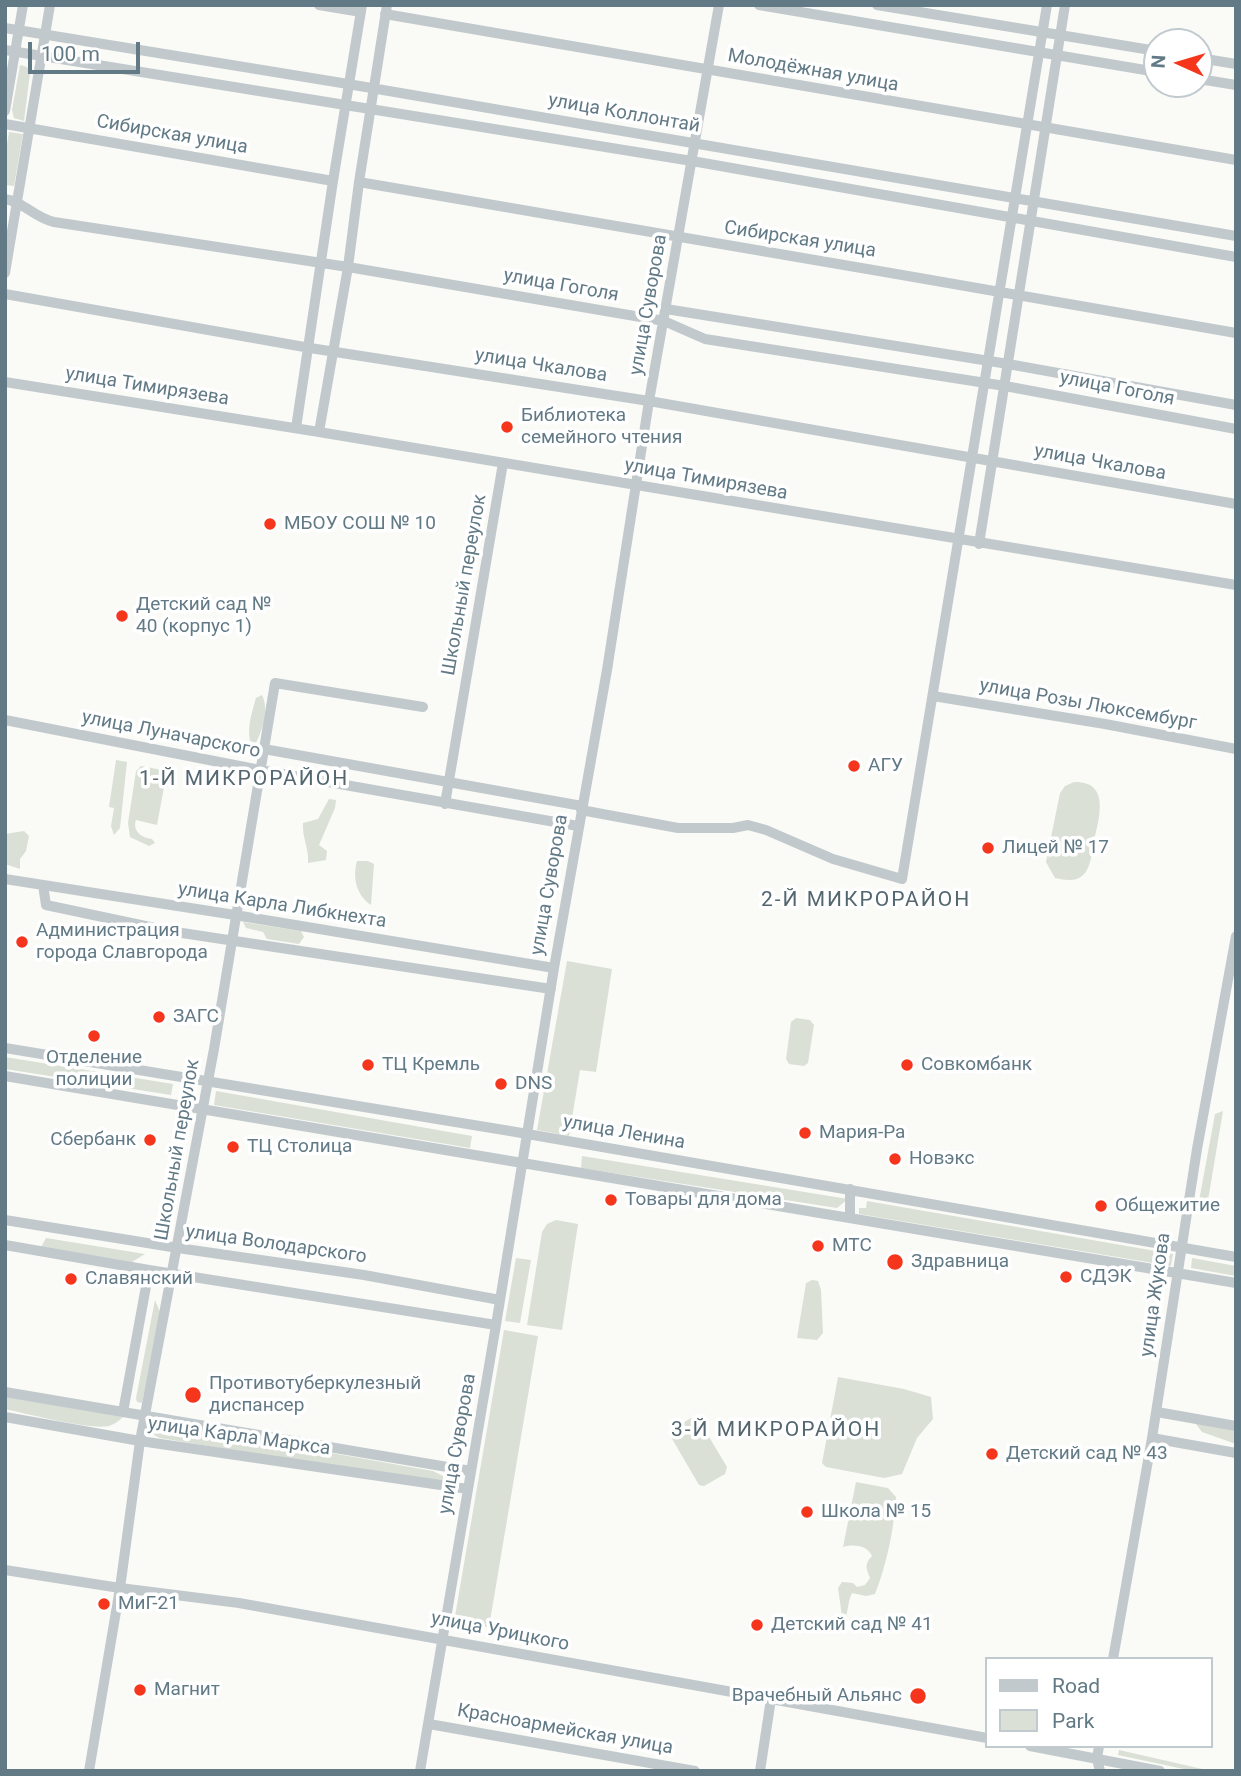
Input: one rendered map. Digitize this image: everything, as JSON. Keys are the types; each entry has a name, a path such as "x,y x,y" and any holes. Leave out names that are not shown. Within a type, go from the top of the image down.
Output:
{"street":[{"path":"5,111 11,50 19,31 23,5"},
{"path":"5,273 50,5"},
{"path":"296,428 348,84 362,9 319,5"},
{"name":"улица Суворова","path":"420,1771 581,808 607,670 649,401 719,5"},
{"path":"760,5 1143,70"},
{"path":"877,5 1143,49"},
{"path":"933,696 1047,5"},
{"path":"979,544 1065,5"},
{"path":"319,432 348,267 386,10"},
{"name":"Молодёжная улица","path":"386,10 708,70 1236,160"},
{"name":"улица Коллонтай","path":"5,28 1236,236"},
{"path":"11,50 345,105"},
{"path":"1213,60 1236,64"},
{"path":"1213,81 1236,85"},
{"name":"улица Коллонтай","path":"345,105 692,161 1236,257"},
{"name":"Сибирская улица","path":"5,124 333,181"},
{"name":"Сибирская улица","path":"359,182 678,238 1000,290 1236,333"},
{"name":"улица Гоголя","path":"5,200 18,203 47,220 348,267 664,321 705,339 1005,386 1236,429"},
{"name":"улица Чкалова","path":"5,294 310,348 649,401 1236,504"},
{"path":"666,309 1008,364 1236,405"},
{"name":"улица Тимирязева","path":"5,382 1236,585"},
{"name":"Школьный переулок","path":"445,804 503,463"},
{"name":"Школьный переулок","path":"89,1771 120,1588 140,1441 178,1248 275,683 423,707"},
{"name":"улица Луначарского","path":"264,748 678,828 707,829 748,825 833,859 902,879 933,696"},
{"name":"улица Розы Люксембург","path":"933,696 1236,749"},
{"name":"улица Луначарского","path":"5,720 260,770 578,826"},
{"name":"улица Карла Либкнехта","path":"5,879 554,968"},
{"path":"43,886 47,905 110,920 551,989"},
{"name":"улица Жукова","path":"1113,1657 1157,1412 1181,1247 1236,937"},
{"name":"улица Ленина","path":"5,1048 527,1134 1236,1257"},
{"path":"5,1076 1236,1283"},
{"path":"849,1189 850,1217"},
{"name":"улица Володарского","path":"5,1220 364,1275 500,1300"},
{"path":"5,1245 496,1325"},
{"path":"123,1412 149,1270"},
{"name":"улица Карла Маркса","path":"5,1392 471,1471"},
{"path":"1157,1412 1236,1426"},
{"name":"улица Карла Маркса","path":"5,1417 140,1441 468,1489"},
{"path":"1152,1438 1236,1453"},
{"name":"улица Урицкого","path":"5,1570 239,1603 986,1738"},
{"path":"760,1771 771,1699"},
{"name":"Красноармейская улица","path":"429,1724 695,1771"},
{"path":"1037,1748 1098,1765 1160,1771"}],"green space":[{"path":"20,65 27,67 30,73 24,121 14,118 12,110"},
{"path":"9,132 23,134 14,186 5,185 5,156"},
{"path":"262,695 264,719 256,743 250,741 250,725 256,698"},
{"path":"116,760 127,762 120,828 114,835 111,826 114,808 109,807"},
{"path":"141,766 167,771 157,825 136,820 135,824 139,833 155,843 149,846 130,837 128,823 136,771"},
{"path":"1074,782 1086,783 1093,788 1098,794 1100,812 1092,855 1085,873 1079,878 1066,880 1055,878 1046,862 1060,793 1065,786"},
{"path":"329,799 336,800 335,808 319,845 327,851 326,860 308,863 303,823 318,819"},
{"path":"24,831 29,836 26,851 20,859 20,869 5,864 5,834"},
{"path":"357,861 374,864 371,905 362,897 357,886"},
{"path":"243,922 301,931 304,937 299,944 267,939 263,932 246,928"},
{"path":"567,961 612,969 596,1072 580,1070 569,1136 537,1130"},
{"path":"796,1018 810,1020 814,1025 808,1063 804,1066 789,1064 786,1059 791,1022"},
{"path":"5,1057 173,1084 171,1095 5,1069"},
{"path":"216,1091 472,1136 470,1148 214,1105"},
{"path":"1223,1111 1206,1212 1197,1212 1215,1114"},
{"path":"582,1156 848,1199 837,1208 581,1168"},
{"path":"867,1201 1173,1254 1171,1266 859,1214 859,1208 866,1208"},
{"path":"556,1220 578,1224 562,1330 527,1325 542,1232 547,1224"},
{"path":"46,1238 145,1254 132,1262 41,1247"},
{"path":"516,1258 531,1260 520,1323 505,1321"},
{"path":"1192,1258 1236,1266 1236,1276 1191,1268"},
{"path":"818,1281 821,1290 823,1333 817,1340 797,1338 806,1283"},
{"path":"155,1300 160,1312 142,1403 137,1402 136,1398"},
{"path":"504,1330 538,1336 489,1627 454,1622"},
{"path":"838,1377 904,1389 931,1397 933,1419 917,1438 902,1474 884,1478 826,1467 822,1463"},
{"path":"5,1394 123,1417 111,1425 100,1427 58,1421 5,1409"},
{"path":"691,1418 699,1420 727,1467 725,1474 704,1486 699,1485 671,1437 673,1429"},
{"path":"1193,1420 1236,1427 1236,1444 1202,1432"},
{"path":"167,1424 433,1471 443,1476 444,1481 267,1456 154,1435 156,1425"},
{"path":"856,1482 888,1488 896,1497 895,1509 892,1534 875,1594 866,1596 852,1593 843,1623 838,1588 842,1582 853,1583 857,1587 865,1585 870,1578 866,1566 872,1556 870,1552 859,1546 843,1547"},
{"path":"1119,1750 1211,1771 1193,1771 1118,1755"}],"place":[{"name":"Библиотека семейного чтения","path":"507,427"},
{"name":"МБОУ СОШ № 10","path":"270,524"},
{"name":"Детский сад № 40 (корпус 1)","path":"122,616"},
{"name":"АГУ","path":"854,766"},
{"name":"Лицей № 17","path":"988,848"},
{"name":"Администрация города Славгорода","path":"22,942"},
{"name":"ЗАГС","path":"159,1017"},
{"name":"Отделение полиции","path":"94,1036"},
{"name":"ТЦ Кремль","path":"368,1065"},
{"name":"Совкомбанк","path":"907,1065"},
{"name":"DNS","path":"501,1084"},
{"name":"Мария-Ра","path":"805,1133"},
{"name":"Сбербанк","path":"150,1140"},
{"name":"ТЦ Столица","path":"233,1147"},
{"name":"Новэкс","path":"895,1159"},
{"name":"Товары для дома","path":"611,1200"},
{"name":"Общежитие","path":"1101,1206"},
{"name":"МТС","path":"818,1246"},
{"name":"Здравница","path":"895,1262"},
{"name":"СДЭК","path":"1066,1277"},
{"name":"Славянский","path":"71,1279"},
{"name":"Противотуберкулезный диспансер","path":"193,1395"},
{"name":"Детский сад № 43","path":"992,1454"},
{"name":"Школа № 15","path":"807,1512"},
{"name":"МиГ-21","path":"104,1604"},
{"name":"Детский сад № 41","path":"757,1625"},
{"name":"Магнит","path":"140,1690"},
{"name":"Врачебный Альянс","path":"918,1696"}],"district":[{"name":"1-Й МИКРОРАЙОН","path":"244,780"},
{"name":"2-Й МИКРОРАЙОН","path":"866,901"},
{"name":"3-Й МИКРОРАЙОН","path":"776,1431"}]}
